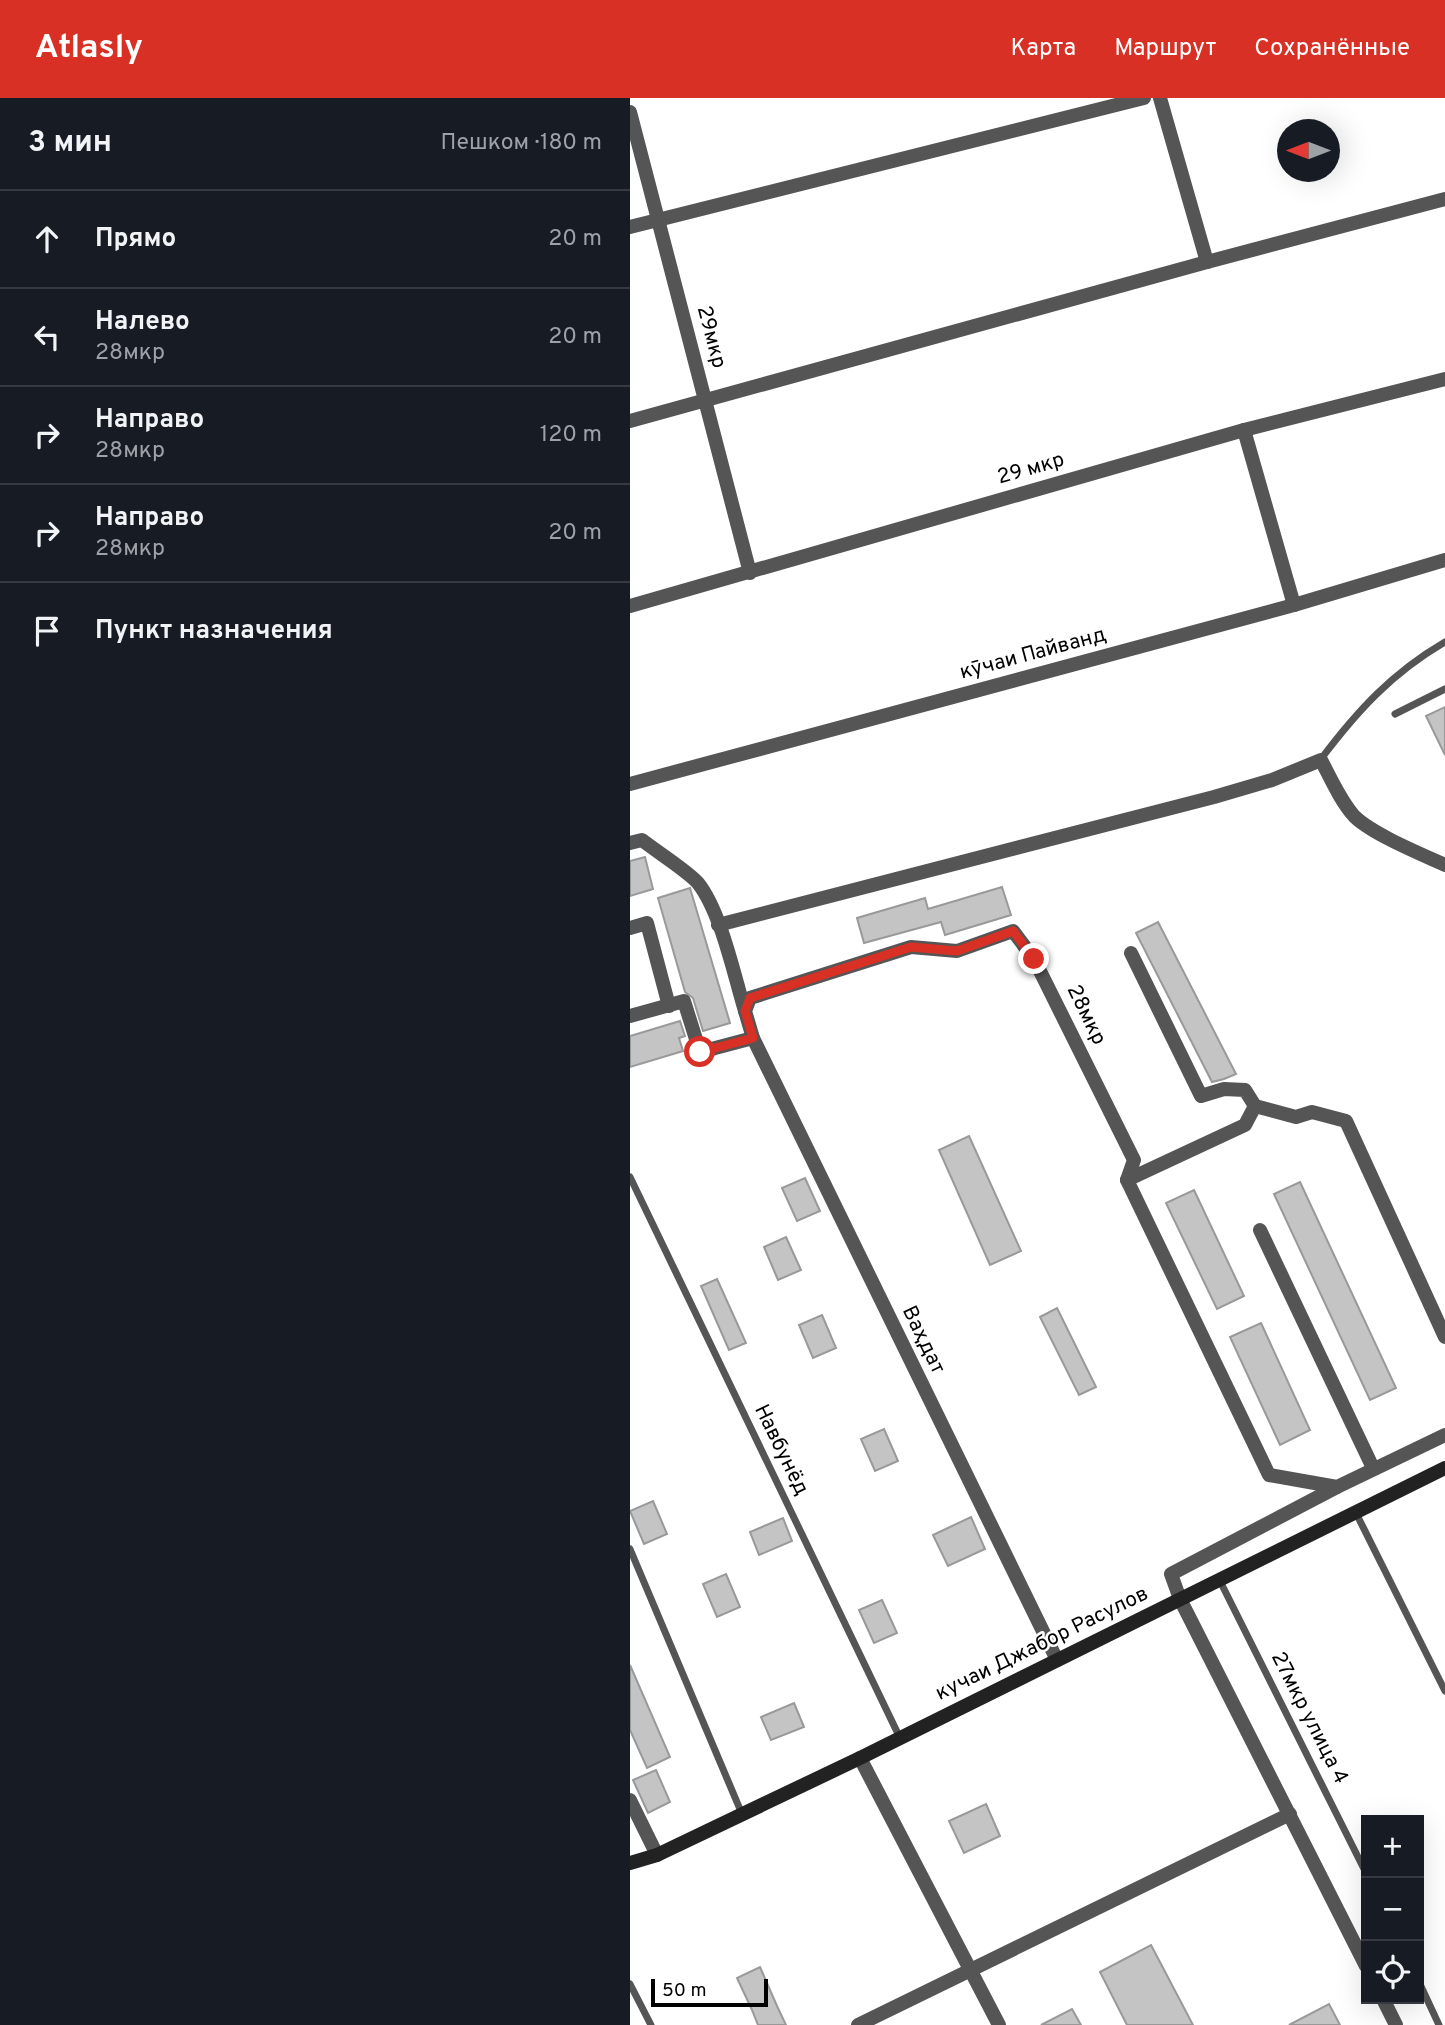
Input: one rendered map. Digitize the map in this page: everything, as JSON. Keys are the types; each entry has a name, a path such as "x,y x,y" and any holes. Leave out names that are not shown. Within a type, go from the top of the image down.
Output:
{"street":[{"path":"630,227 1144,98"},
{"path":"1160,98 1207,262"},
{"name":"29мкр","path":"630,112 750,573"},
{"path":"630,421 1445,199"},
{"name":"29 мкр","path":"630,606 1244,430 1445,379"},
{"path":"1244,430 1294,605"},
{"name":"кӯчаи Пайванд","path":"630,784 1294,605 1445,560"},
{"path":"718,925 1214,797 1272,780 1321,760 1342,800 1363,823 1445,864"},
{"path":"630,843 642,840 697,881 709,901 718,925 753,1038 700,1052 684,1001 630,1016"},
{"path":"630,928 647,923 669,1006"},
{"name":"28мкр","path":"745,1011 750,998 911,947 957,951 1013,931 1034,959 1134,1160 1126,1180 1269,1475 1337,1487"},
{"path":"1131,953 1201,1096 1224,1089 1245,1090 1255,1107 1296,1117 1312,1112 1346,1121 1445,1337"},
{"name":"Ваҳдат","path":"753,1038 1057,1660"},
{"path":"1126,1180 1245,1125 1255,1107"},
{"path":"1260,1230 1373,1468"},
{"path":"1361,1956 1180,1599 1171,1574 1373,1468 1445,1435"},
{"name":"кучаи Джабор Расулов","path":"630,1863 657,1855 743,1815 1445,1468"},
{"path":"860,1758 999,2025"},
{"path":"630,1800 657,1855"},
{"path":"858,2025 1290,1814"},
{"path":"1385,2004 1396,2025"}],"lane":[{"path":"1321,760 1372,697 1420,657 1445,642"},
{"path":"1395,714 1445,689"},
{"name":"Навбунёд","path":"630,1177 900,1738"},
{"path":"1356,1513 1445,1692"},
{"path":"630,1549 743,1815"},
{"name":"27мкр улица 4","path":"1219,1579 1361,1863"},
{"path":"630,1984 651,2025"},
{"path":"1424,1993 1439,2025"}],"building":[{"path":"1445,707 1445,755 1426,716"},
{"path":"645,857 653,889 630,896 630,861"},
{"path":"1002,887 1011,915 945,935 941,922 864,943 857,918 925,898 928,909"},
{"path":"690,888 730,1023 703,1031 693,998 685,992 658,898"},
{"path":"1158,922 1236,1074 1212,1082 1136,933"},
{"path":"680,1021 685,1036 679,1038 683,1051 630,1067 630,1036"},
{"path":"969,1136 1021,1251 990,1265 939,1150"},
{"path":"805,1178 820,1211 797,1221 782,1188"},
{"path":"1300,1182 1396,1388 1370,1400 1274,1194"},
{"path":"1194,1190 1244,1296 1217,1309 1166,1203"},
{"path":"786,1237 801,1270 778,1280 764,1247"},
{"path":"717,1279 746,1343 729,1350 701,1286"},
{"path":"1057,1308 1096,1387 1079,1395 1040,1317"},
{"path":"822,1315 836,1348 813,1358 799,1325"},
{"path":"1261,1323 1310,1430 1280,1445 1230,1337"},
{"path":"884,1429 898,1461 875,1471 861,1439"},
{"path":"653,1501 667,1534 644,1544 630,1511"},
{"path":"971,1517 985,1549 948,1566 933,1535"},
{"path":"783,1518 792,1541 759,1555 750,1532"},
{"path":"726,1574 740,1607 717,1617 703,1584"},
{"path":"882,1600 897,1633 874,1643 859,1610"},
{"path":"630,1665 670,1757 647,1768 630,1730"},
{"path":"794,1703 804,1727 771,1740 761,1717"},
{"path":"656,1770 670,1802 648,1813 633,1780"},
{"path":"986,1804 1000,1836 964,1853 949,1821"},
{"path":"1151,1945 1193,2025 1127,2025 1100,1972"},
{"path":"760,1967 786,2025 758,2025 737,1978"},
{"path":"1329,2004 1340,2025 1289,2025"},
{"path":"1072,2009 1081,2025 1041,2025"}],"route":[{"path":"700,1052 753,1038 745,1011 750,998 911,947 957,951 1013,931 1034,959"}]}
